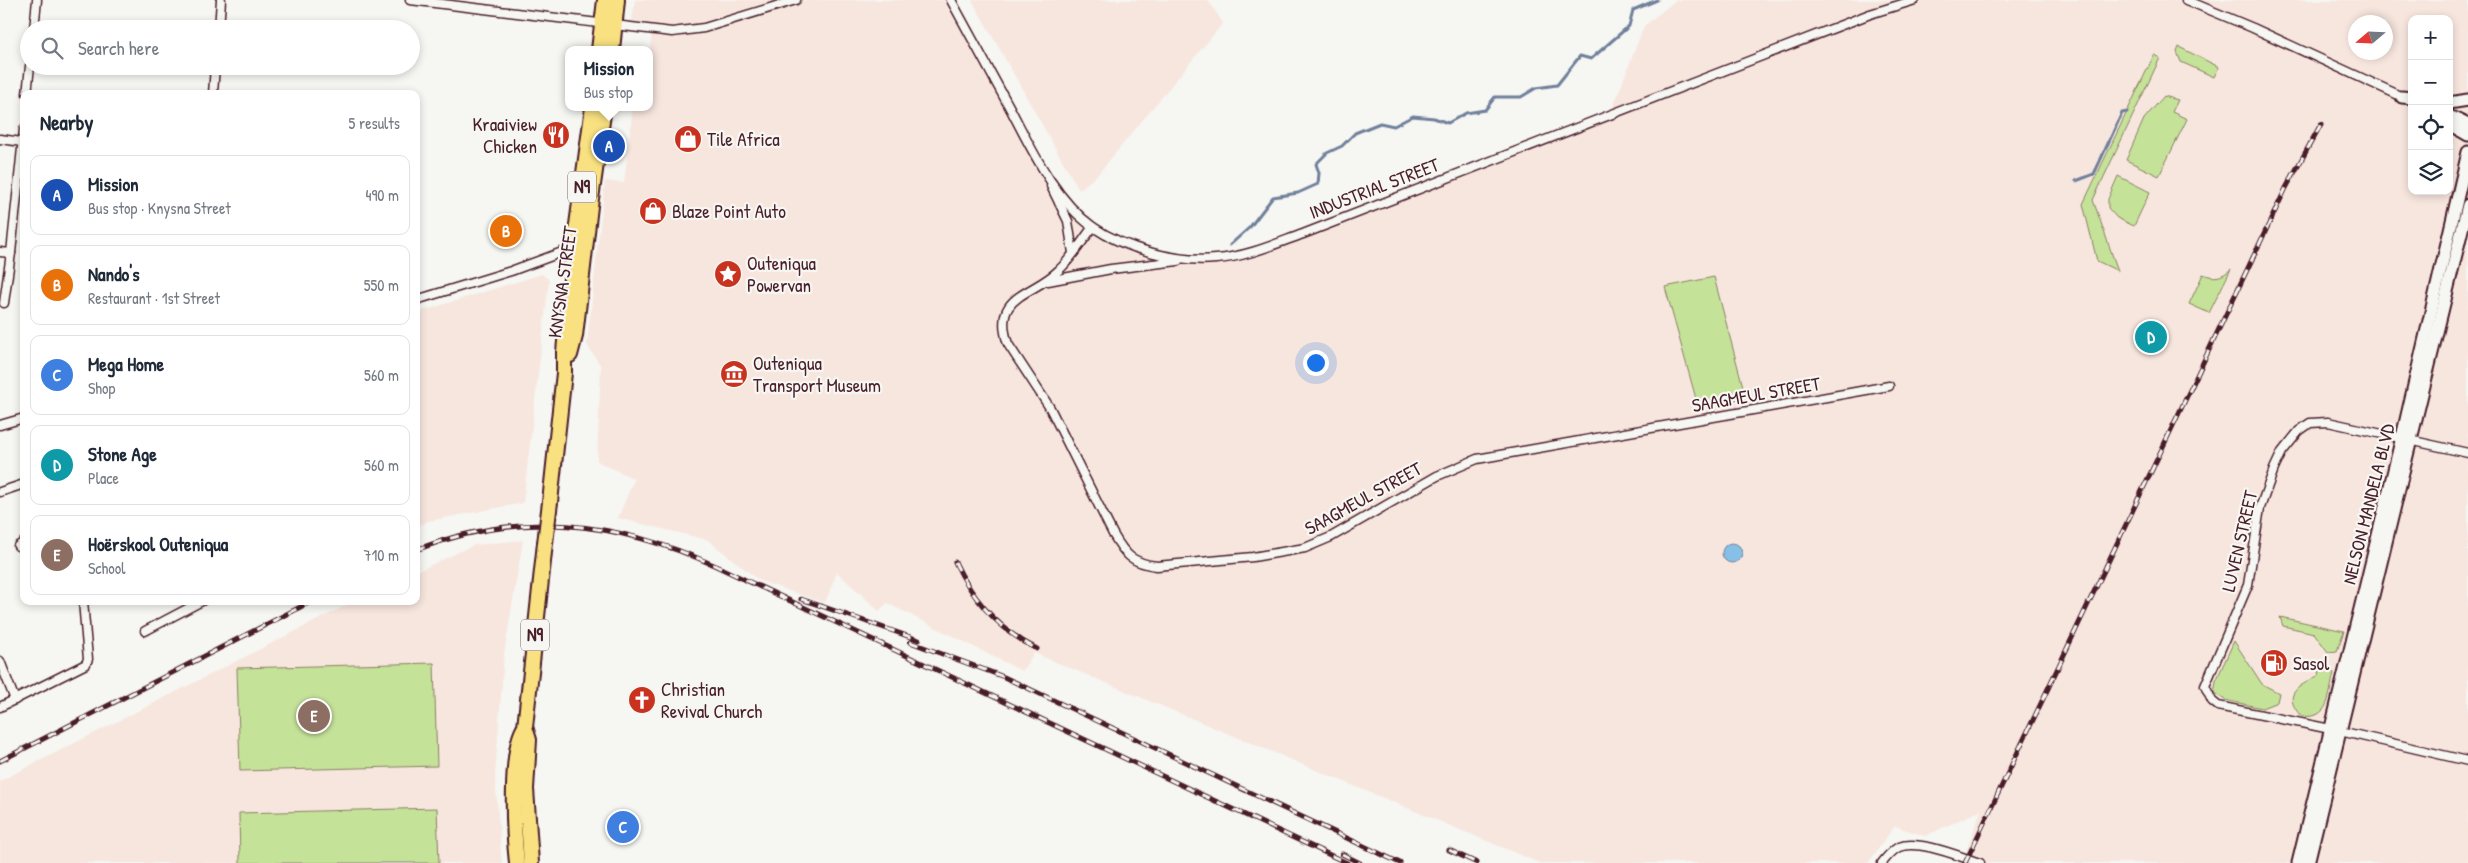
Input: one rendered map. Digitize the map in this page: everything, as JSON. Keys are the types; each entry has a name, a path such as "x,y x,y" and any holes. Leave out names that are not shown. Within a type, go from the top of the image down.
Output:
{"highway":[{"path":"604,0 611,46"},
{"path":"600,46 617,0"},
{"name":"KNYSNA STREET","path":"581,247 593,111"},
{"name":"KNYSNA STREET","path":"525,727 564,373 564,352 581,247 590,206 603,111"},
{"name":"N9","path":"517,863 514,828 516,762 521,734 525,727"},
{"name":"N9","path":"525,727 529,740 526,789 532,863"}],"street":[{"path":"35,20 37,0"},
{"path":"220,20 221,0"},
{"path":"410,0 666,32 691,31 778,3 796,0"},
{"name":"INDUSTRIAL STREET","path":"951,0 1045,174 1074,208 1093,227 1137,248 1187,260 1216,259 1242,255 1303,234 1861,17 1915,0"},
{"path":"2186,0 2253,28 2408,99"},
{"path":"28,90 29,75"},
{"path":"213,90 214,75"},
{"path":"2453,102 2468,100"},
{"path":"2453,118 2468,125"},
{"path":"2453,126 2468,135"},
{"path":"0,139 20,142"},
{"name":"NELSON MANDELA BLVD","path":"2407,438 2468,152"},
{"path":"4,303 20,162"},
{"path":"1045,174 1068,221 1073,253"},
{"name":"NELSON MANDELA BLVD","path":"2298,863 2335,730 2407,438 2468,205"},
{"name":"SAAGMEUL STREET","path":"1093,227 1059,271 1022,292 1008,308 1004,327 1008,344 1050,408 1122,550 1142,564 1157,566 1253,557 1305,548 1331,537 1436,476 1477,459 1889,386"},
{"path":"420,299 581,247"},
{"path":"0,252 11,253"},
{"path":"1044,281 1110,268 1187,260"},
{"path":"0,425 20,419"},
{"name":"LUVEN STREET","path":"2335,730 2218,706 2212,701 2205,686 2248,584 2260,508 2274,469 2282,452 2299,431 2310,423 2328,422 2407,438"},
{"path":"2407,438 2468,453"},
{"path":"0,492 20,485"},
{"path":"0,707 86,664 88,659 83,605"},
{"path":"145,631 194,605"},
{"path":"0,661 15,700"},
{"path":"2335,730 2468,761"},
{"name":"NELSON MANDELA BLVD","path":"2308,863 2335,730"},
{"path":"1882,863 1896,849 1908,845 1930,848 1980,863"}],"shaded area":[{"path":"635,0 951,0 1045,173 1093,227 1137,248 1187,260 1242,255 1610,115 1644,26 1676,0 2468,0 2468,863 1962,863 1981,810 1925,836 1895,826 1868,863 1540,863 1034,653 1022,671 887,603 879,611 837,572 825,603 760,581 708,540 618,518 634,479 597,461 601,366 587,345 605,181 624,183 633,111 653,111 653,46 651,46 651,31 631,28"},
{"path":"972,0 1208,0 1223,23 1098,174 1079,190"},
{"path":"542,274 549,280 523,503 428,521 420,525 420,312"},
{"path":"523,540 504,654 495,777 502,863 0,863 0,781 347,605 420,605 420,570 474,545"}],"green space":[{"path":"2179,47 2219,67 2214,77 2181,62 2177,52"},
{"path":"2154,55 2160,58 2093,200 2118,271 2097,261 2083,204"},
{"path":"2164,96 2178,100 2172,112 2187,119 2159,176 2126,160 2144,119"},
{"path":"2118,176 2150,192 2134,226 2117,218 2108,208 2108,199"},
{"path":"2231,269 2209,313 2189,304 2203,274 2218,276 2225,274"},
{"path":"1714,277 1746,398 1698,406 1665,287"},
{"path":"2280,617 2344,631 2337,651 2328,652 2314,633 2283,626"},
{"path":"2234,641 2262,684 2279,693 2277,702 2262,708 2225,700 2214,693 2216,681"},
{"path":"434,663 437,766 240,771 237,668"},
{"path":"2326,666 2334,673 2329,697 2323,710 2311,716 2301,716 2292,701 2293,695 2300,686 2319,675 2318,672"},
{"path":"437,808 439,863 240,863 239,813"}],"water":[{"path":"1732,543 1739,546 1742,553 1739,560 1732,563 1725,560 1722,553 1725,546"}],"waterway":[{"path":"1230,245 1250,227 1273,197 1298,193 1318,184 1319,173 1316,164 1327,153 1342,146 1355,133 1380,123 1394,126 1413,116 1434,118 1448,123 1466,113 1485,110 1495,97 1521,97 1536,88 1557,85 1580,56 1591,59 1629,26 1633,10 1657,0"},
{"path":"2076,181 2094,174 2122,113 2127,112"}],"railway":[{"path":"1965,863 2286,188 2321,124"},
{"path":"420,549 455,537 493,529 531,525 605,530 679,551 716,566 1347,863"},
{"path":"955,562 970,589 989,613 1011,633 1037,649"},
{"path":"801,599 919,640"},
{"path":"0,761 304,605"},
{"path":"910,642 1004,677 1400,863"},
{"path":"1449,850 1477,863"},
{"path":"1342,854 1360,863"}],"place":[{"name":"Kraaiview Chicken","path":"556,135"},
{"name":"Tile Africa","path":"688,139"},
{"name":"Mission","path":"609,146"},
{"name":"Blaze Point Auto","path":"653,211"},
{"name":"Nando's","path":"506,231"},
{"name":"Outeniqua Powervan","path":"728,274"},
{"name":"Stone Age","path":"2151,337"},
{"name":"Outeniqua Transport Museum","path":"734,374"},
{"name":"Sasol","path":"2274,663"},
{"name":"Christian Revival Church","path":"642,700"},
{"name":"Hoërskool Outeniqua","path":"314,716"},
{"name":"Mega Home","path":"623,827"}]}
